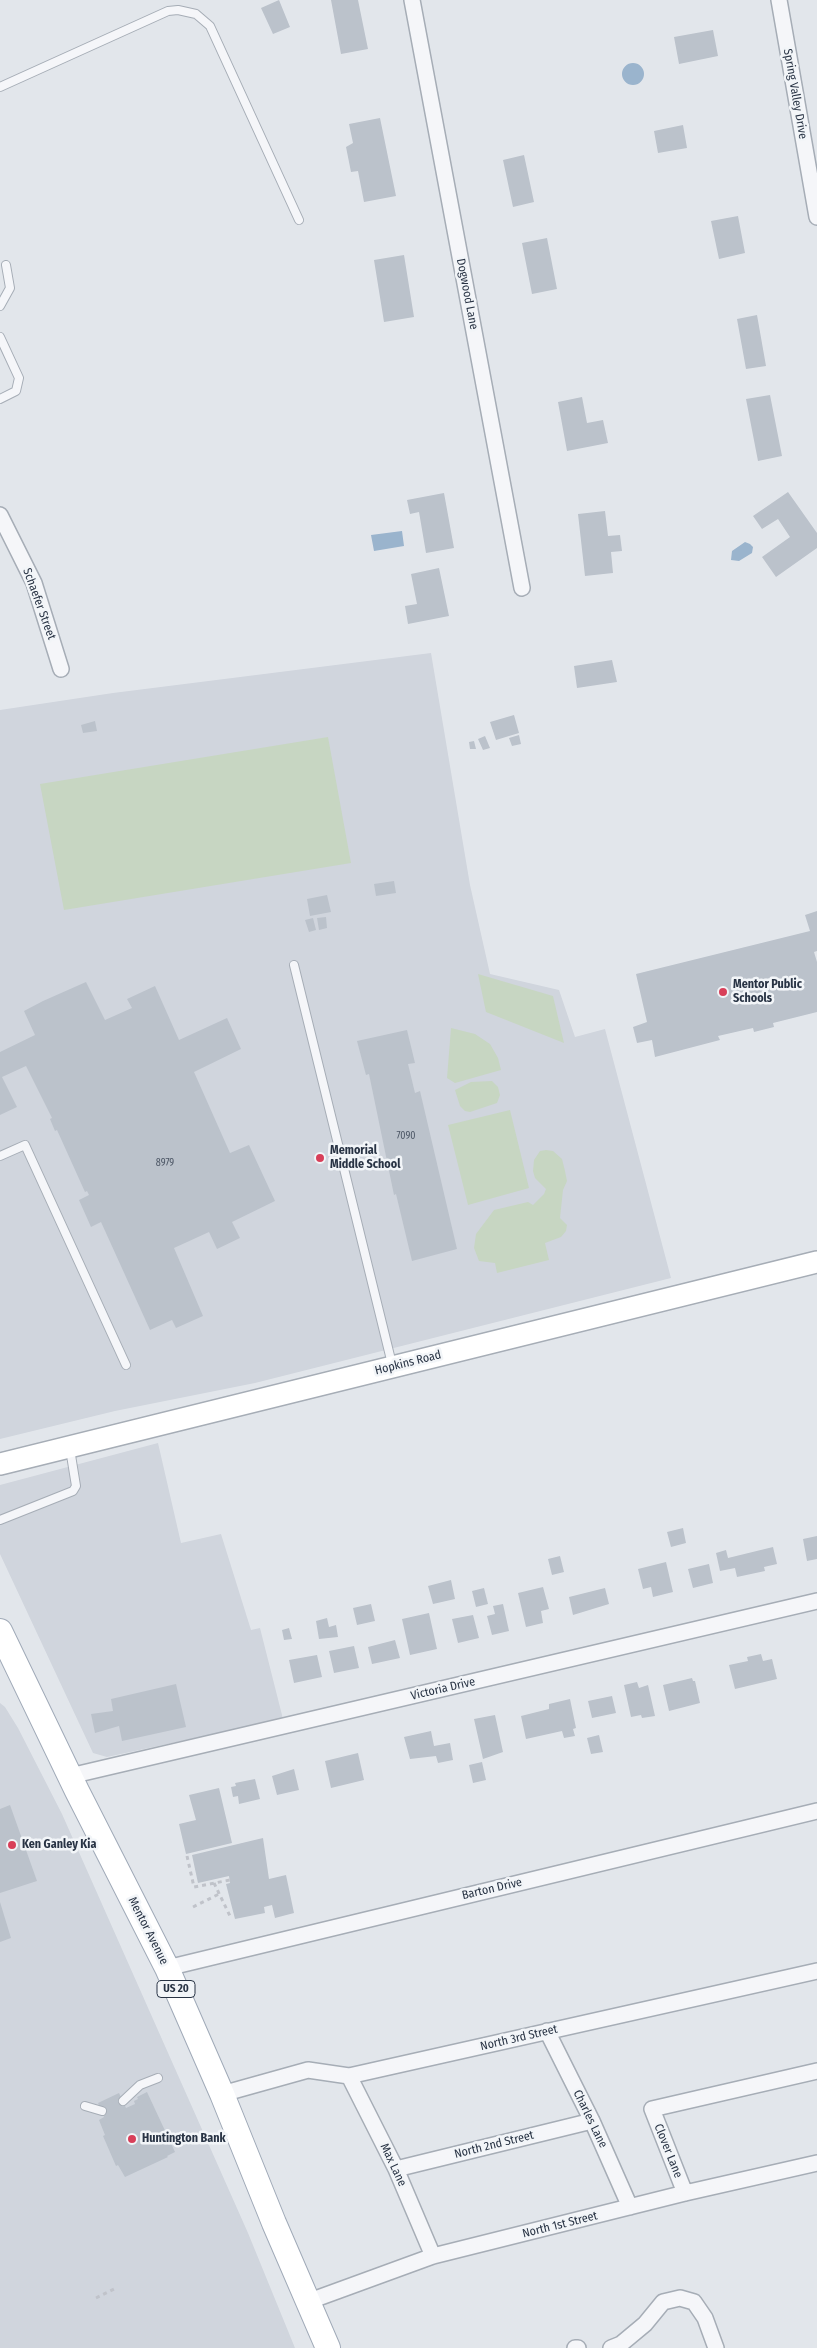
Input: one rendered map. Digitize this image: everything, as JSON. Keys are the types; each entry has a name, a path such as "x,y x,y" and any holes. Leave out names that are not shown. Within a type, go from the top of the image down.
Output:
{"main road":[{"name":"Mentor Avenue","path":"0,1631 166,1968 222,2094 307,2302 328,2348"}],"street":[{"name":"Dogwood Lane","path":"412,0 522,588"},
{"name":"Spring Valley Drive","path":"779,0 817,217"},
{"name":"Schaefer Street","path":"0,515 34,583 61,669"},
{"name":"Hopkins Road","path":"0,1464 817,1262"},
{"name":"Victoria Drive","path":"70,1776 817,1601"},
{"name":"Barton Drive","path":"166,1968 817,1811"},
{"name":"North 3rd Street","path":"222,2094 308,2070 349,2076 817,1971"},
{"name":"Charles Lane","path":"547,2032 592,2121 630,2207"},
{"name":"Clover Lane","path":"685,2193 652,2109 817,2071"},
{"name":"Max Lane","path":"349,2076 396,2169 433,2256"},
{"name":"North 2nd Street","path":"396,2169 592,2121"},
{"name":"North 1st Street","path":"307,2302 433,2256 685,2193 817,2164"},
{"path":"611,2348 621,2344 644,2324 663,2302 680,2298 694,2302 705,2318 716,2348"}],"lane":[{"path":"0,86 168,12 178,10 196,14 210,26 299,220"},
{"path":"0,306 10,288 6,266"},
{"path":"0,337 20,378 16,391 0,399"},
{"path":"294,965 393,1366"},
{"path":"0,1156 25,1145 126,1365"},
{"path":"0,1520 73,1491 76,1486 69,1447"},
{"path":"123,2102 140,2085 158,2078"},
{"path":"85,2106 102,2111"}],"path":[{"path":"187,1856 194,1887 230,1880"},
{"path":"214,1883 230,1916"},
{"path":"193,1907 220,1894"},
{"path":"96,2298 116,2288"}],"shaded area":[{"name":"Memorial Middle School","path":"431,653 470,885 490,974 559,990 575,1037 605,1029 671,1278 255,1383 115,1411 0,1439 0,710 113,693"},
{"path":"158,1443 181,1543 221,1534 251,1630 260,1628 283,1719 107,1757 93,1753 0,1554 0,1485"},
{"path":"0,1703 5,1707 18,1728 62,1814 248,2233 295,2348 0,2348"}],"green space":[{"path":"328,737 351,863 64,910 40,784"},
{"path":"478,974 553,996 564,1043 486,1012"},
{"path":"451,1028 475,1034 490,1044 498,1058 501,1070 455,1083 447,1078"},
{"path":"492,1081 498,1087 500,1095 497,1103 470,1112 465,1111 460,1106 455,1090 471,1082"},
{"path":"510,1110 529,1188 468,1205 448,1125"},
{"path":"540,1151 553,1151 562,1159 565,1171 567,1181 563,1190 560,1218 567,1225 566,1231 561,1237 545,1243 549,1260 497,1273 495,1263 479,1261 474,1248 476,1234 494,1210 528,1202 533,1205 544,1194 546,1189 535,1178 533,1171 534,1160"}],"water":[{"path":"633,63 641,66 644,74 641,82 633,85 625,82 622,74 625,66"},
{"path":"402,531 404,546 374,551 371,535"},
{"path":"745,542 753,547 752,553 739,561 731,560 732,551"}],"building":[{"path":"279,0 290,27 273,34 261,8"},
{"path":"331,0 358,0 368,49 341,54"},
{"path":"713,30 718,56 679,64 674,37"},
{"path":"380,118 396,196 364,202 358,171 351,172 346,147 353,143 349,124"},
{"path":"683,125 687,148 658,153 654,131"},
{"path":"524,155 534,202 513,207 503,160"},
{"path":"738,216 745,253 719,259 711,221"},
{"path":"547,238 557,289 532,294 522,243"},
{"path":"404,255 414,317 384,322 374,260"},
{"path":"757,315 766,366 746,369 737,319"},
{"path":"770,395 782,456 758,461 746,399"},
{"path":"582,397 587,423 603,420 608,443 567,451 558,402"},
{"path":"788,492 817,533 817,548 776,577 762,557 790,537 778,519 762,529 753,516"},
{"path":"444,493 454,548 426,553 419,512 410,514 407,500"},
{"path":"605,511 608,536 620,535 622,551 611,552 613,573 585,576 578,514"},
{"path":"439,568 449,616 408,624 405,606 417,604 411,574"},
{"path":"612,660 617,682 577,688 574,666"},
{"path":"514,715 519,733 496,740 490,722"},
{"path":"95,721 97,731 83,733 81,725"},
{"path":"519,735 521,744 512,746 509,738"},
{"path":"485,736 490,748 483,750 478,739"},
{"path":"474,741 476,749 470,749 469,742"},
{"path":"394,881 396,893 376,896 374,884"},
{"path":"327,895 331,912 310,916 307,899"},
{"path":"817,911 817,951 814,952 817,962 817,1012 773,1023 774,1027 754,1032 753,1028 718,1036 720,1040 655,1057 652,1040 637,1043 633,1027 647,1022 636,974 810,931 805,915"},
{"path":"326,917 327,928 319,930 317,918"},
{"path":"313,918 316,930 309,932 305,920"},
{"path":"86,982 105,1020 132,1008 127,999 155,986 179,1040 227,1018 241,1049 194,1072 230,1153 249,1145 275,1201 232,1222 240,1238 217,1249 209,1232 174,1248 203,1316 176,1328 172,1320 150,1330 101,1222 91,1227 79,1200 89,1195 87,1191 85,1192 57,1130 55,1131 50,1119 52,1118 26,1066 2,1077 17,1107 0,1115 0,1052 35,1035 24,1011"},
{"path":"407,1030 415,1063 408,1064 415,1093 420,1091 457,1249 412,1261 396,1194 394,1195 369,1074 366,1075 357,1041"},
{"path":"683,1528 686,1543 671,1547 667,1532"},
{"path":"817,1536 817,1559 807,1561 803,1539"},
{"path":"773,1547 777,1564 764,1567 765,1571 737,1577 735,1568 720,1571 716,1553 726,1550 728,1558"},
{"path":"560,1556 564,1572 552,1575 548,1559"},
{"path":"666,1562 673,1592 653,1597 651,1587 643,1589 638,1569"},
{"path":"709,1564 713,1583 693,1588 688,1569"},
{"path":"451,1580 455,1599 433,1604 428,1586"},
{"path":"543,1587 549,1609 541,1611 543,1623 526,1627 518,1593"},
{"path":"484,1588 488,1604 476,1607 472,1591"},
{"path":"605,1588 609,1604 573,1615 569,1597"},
{"path":"371,1604 375,1621 357,1625 353,1608"},
{"path":"503,1604 509,1631 492,1635 487,1616 495,1614 493,1606"},
{"path":"429,1613 437,1649 410,1655 402,1619"},
{"path":"473,1615 479,1638 458,1643 452,1619"},
{"path":"327,1618 329,1627 336,1625 338,1637 319,1639 316,1621"},
{"path":"289,1628 292,1639 284,1640 282,1630"},
{"path":"395,1640 400,1658 372,1664 368,1647"},
{"path":"354,1646 359,1668 334,1673 329,1651"},
{"path":"761,1654 763,1661 772,1659 777,1679 735,1689 729,1665 748,1661 747,1657"},
{"path":"317,1655 322,1677 294,1683 289,1660"},
{"path":"692,1678 695,1681 700,1703 669,1711 663,1685"},
{"path":"637,1682 639,1688 648,1685 655,1716 642,1718 641,1715 631,1717 624,1685"},
{"path":"176,1684 186,1727 122,1741 119,1726 95,1733 91,1714 113,1711 111,1699"},
{"path":"612,1696 616,1713 592,1718 588,1701"},
{"path":"570,1699 576,1728 573,1729 575,1736 564,1738 562,1731 526,1739 521,1716 549,1709 549,1704"},
{"path":"495,1715 503,1752 483,1759 474,1719"},
{"path":"431,1731 434,1746 450,1743 453,1760 438,1763 436,1756 410,1759 404,1737"},
{"path":"599,1735 603,1752 591,1754 587,1738"},
{"path":"358,1753 364,1780 331,1788 325,1761"},
{"path":"482,1762 486,1780 473,1783 469,1765"},
{"path":"294,1769 299,1790 277,1795 272,1776"},
{"path":"255,1779 260,1799 239,1804 238,1796 233,1797 231,1787 236,1786 235,1783"},
{"path":"219,1788 232,1843 186,1854 179,1824 196,1820 189,1795"},
{"name":"Ken Ganley Kia","path":"10,1805 37,1881 0,1893 0,1809"},
{"path":"263,1838 269,1879 286,1875 294,1913 275,1918 272,1905 264,1907 265,1913 235,1919 226,1884 230,1883 229,1876 198,1883 192,1855"},
{"path":"0,1902 11,1938 0,1942"},
{"path":"147,2092 175,2152 125,2177 118,2165 116,2166 103,2136 105,2135 99,2120 104,2117 98,2103 119,2093 126,2108 135,2104 134,2101 138,2099 137,2097"}],"place":[{"name":"Mentor Public Schools","path":"723,992"},
{"name":"Memorial Middle School","path":"320,1158"},
{"name":"Ken Ganley Kia","path":"12,1845"},
{"name":"Huntington Bank","path":"132,2139"}]}
